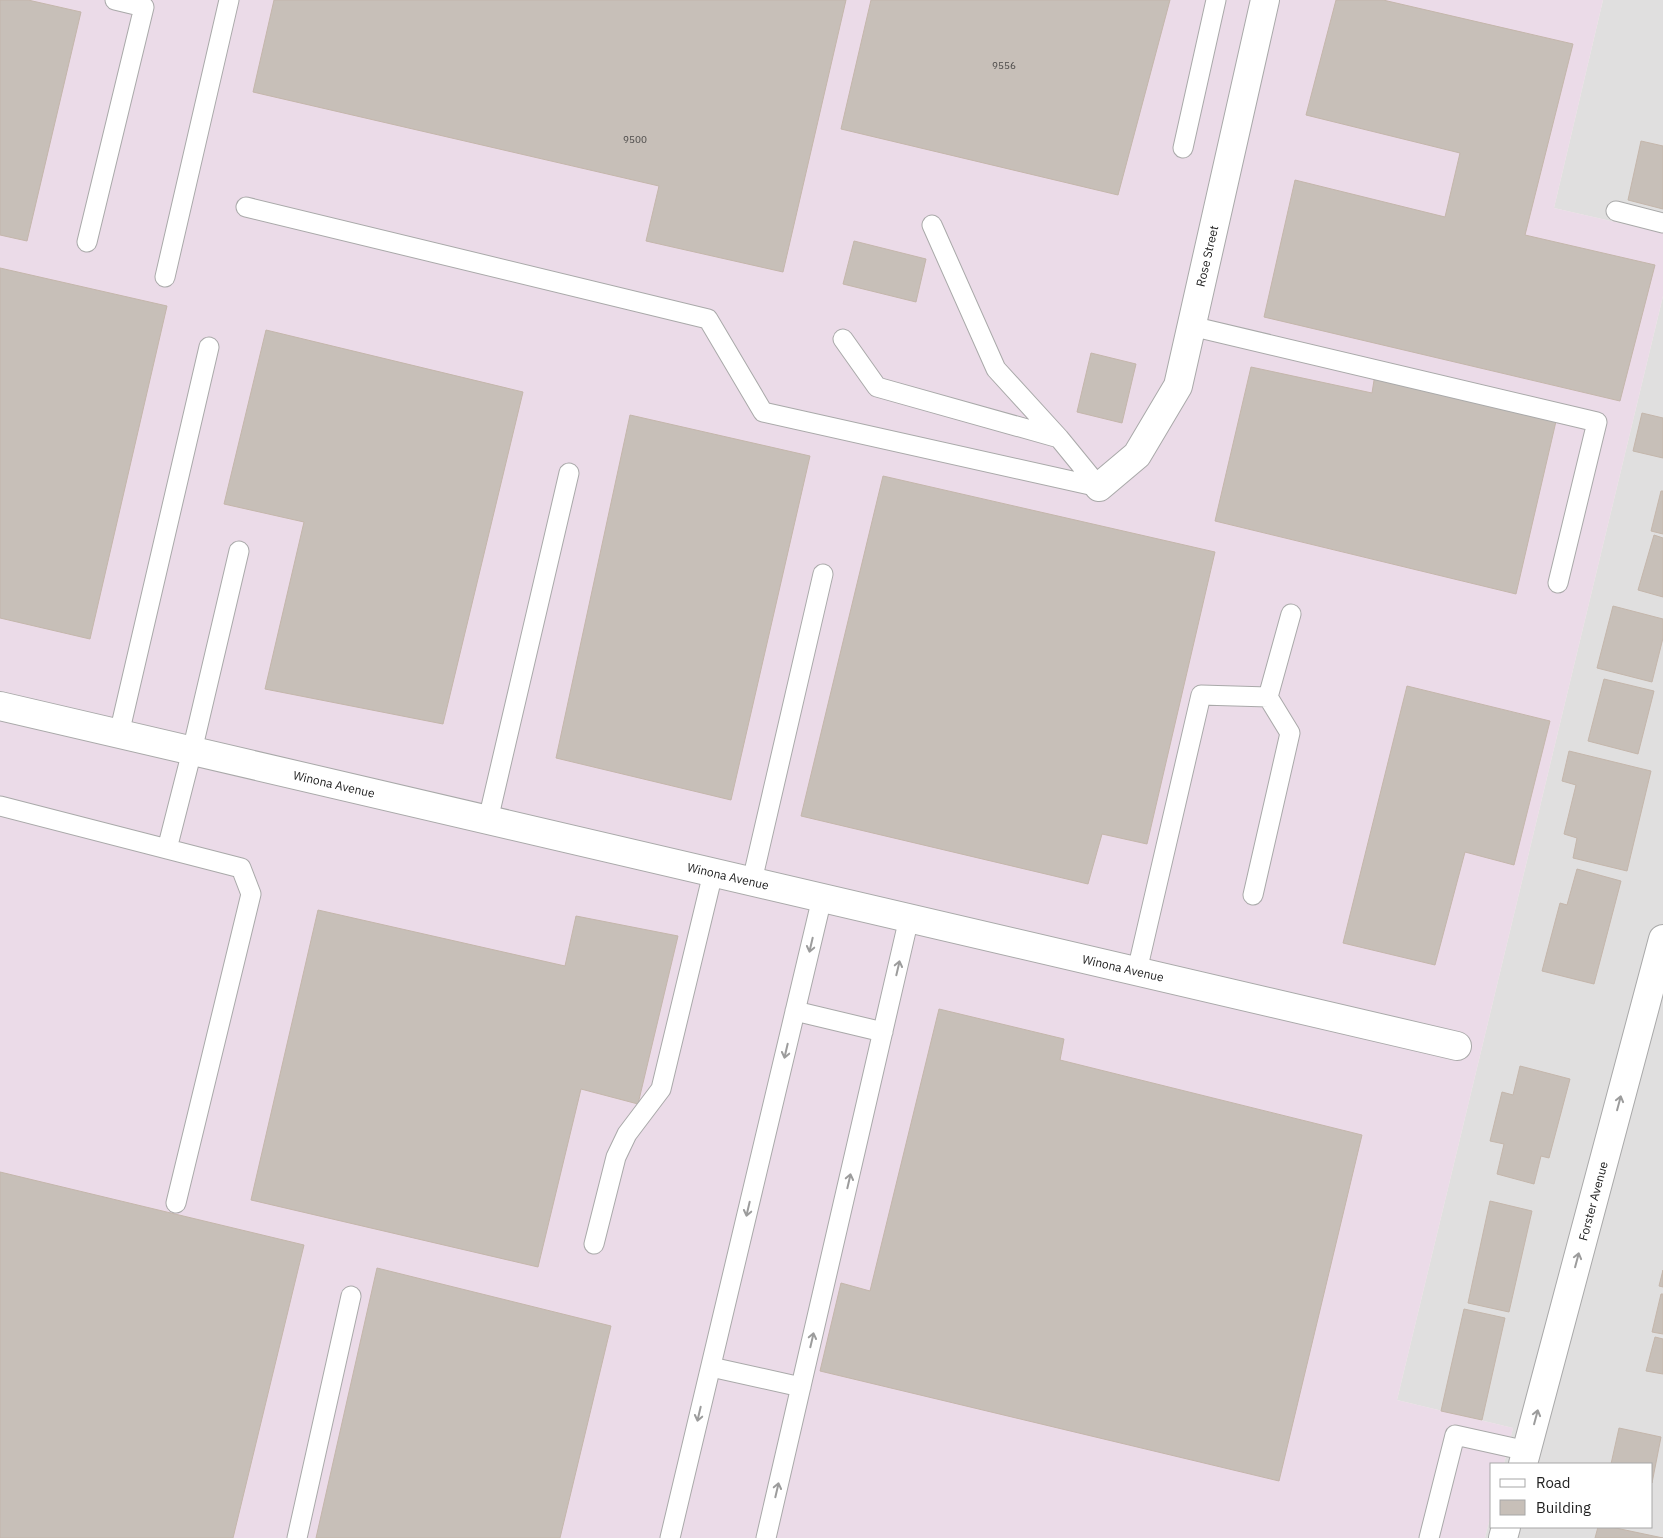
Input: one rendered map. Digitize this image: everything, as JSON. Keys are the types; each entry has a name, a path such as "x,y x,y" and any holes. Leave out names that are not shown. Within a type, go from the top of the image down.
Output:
{"street":[{"name":"Rose Street","path":"1099,487 1137,455 1178,386 1265,0"},
{"name":"Winona Avenue","path":"0,706 1457,1046"},
{"name":"Forster Avenue","path":"1525,1457 1655,998 1663,938"}],"lane":[{"path":"87,242 148,3 114,0"},
{"path":"165,278 229,0"},
{"path":"1183,148 1216,0"},
{"path":"246,207 708,320 763,412 1099,487"},
{"path":"1616,211 1663,223"},
{"path":"932,225 996,370 1060,438 1099,487"},
{"path":"1191,326 1597,422 1558,583"},
{"path":"843,339 877,387 1060,438"},
{"path":"119,734 209,346"},
{"path":"488,820 569,473"},
{"path":"167,849 239,551"},
{"path":"752,881 823,574"},
{"path":"1253,895 1290,733 1268,697 1291,614"},
{"path":"1137,971 1201,695 1268,697"},
{"path":"0,806 241,868 251,894 176,1203"},
{"path":"594,1244 616,1157 627,1134 661,1089 713,873"},
{"path":"670,1538 822,898"},
{"path":"766,1538 910,918"},
{"path":"795,1011 884,1032"},
{"path":"297,1538 351,1296"},
{"path":"711,1367 801,1387"},
{"path":"1429,1538 1455,1435 1525,1457"}],"shaded area":[{"path":"0,0 1603,0 1554,208 1663,233 1663,296 1397,1400 1513,1428 1504,1463 1490,1463 1490,1518 1485,1538 0,1538"},
{"path":"1603,0 1663,0 1663,233 1554,208"},
{"path":"1663,296 1663,1538 1485,1538 1490,1518 1490,1528 1653,1528 1653,1463 1504,1463 1513,1428 1397,1400"}],"building":[{"path":"0,0 28,0 81,12 27,241 0,235"},
{"path":"274,0 846,0 783,272 646,241 659,186 253,92"},
{"path":"871,0 1170,0 1118,195 841,129"},
{"path":"1336,0 1383,0 1573,44 1525,235 1655,265 1620,401 1264,317 1295,180 1445,217 1460,153 1306,115"},
{"path":"1641,141 1663,146 1663,209 1628,200"},
{"path":"854,241 926,259 916,302 843,284"},
{"path":"0,268 167,306 90,639 0,618"},
{"path":"266,330 523,392 443,724 265,689 304,522 224,504"},
{"path":"1091,353 1136,364 1122,423 1077,412"},
{"path":"1251,367 1372,393 1375,374 1557,417 1516,594 1215,521"},
{"path":"1642,413 1663,418 1663,458 1633,451"},
{"path":"630,415 810,456 731,800 556,758"},
{"path":"883,476 1215,552 1147,844 1102,834 1088,884 801,816"},
{"path":"1661,491 1663,491 1663,534 1651,531"},
{"path":"1654,535 1663,538 1663,597 1638,590"},
{"path":"1613,606 1663,619 1663,638 1652,682 1597,668"},
{"path":"1604,679 1654,691 1638,754 1588,741"},
{"path":"1407,686 1550,721 1514,865 1465,852 1435,965 1343,943"},
{"path":"1569,751 1651,771 1627,871 1573,858 1577,838 1564,834 1576,785 1562,781"},
{"path":"1577,869 1621,881 1594,984 1542,971 1560,903 1567,905"},
{"path":"318,910 565,966 576,916 678,936 638,1104 581,1089 538,1267 251,1200"},
{"path":"939,1009 1064,1039 1060,1060 1362,1135 1279,1481 820,1371 841,1283 870,1291"},
{"path":"1520,1066 1570,1079 1549,1158 1541,1156 1534,1184 1497,1174 1504,1144 1490,1141 1502,1092 1513,1095"},
{"path":"0,1172 304,1245 233,1538 0,1538"},
{"path":"1490,1201 1532,1211 1509,1312 1468,1303"},
{"path":"377,1268 611,1326 560,1538 316,1538"},
{"path":"1663,1270 1663,1287 1659,1286"},
{"path":"1661,1294 1663,1294 1663,1334 1652,1332"},
{"path":"1464,1309 1505,1318 1482,1420 1441,1411"},
{"path":"1655,1337 1663,1339 1663,1374 1646,1371"},
{"path":"1619,1428 1661,1437 1653,1478 1653,1463 1611,1463"},
{"path":"1598,1528 1616,1528 1663,1538 1595,1538"}]}
